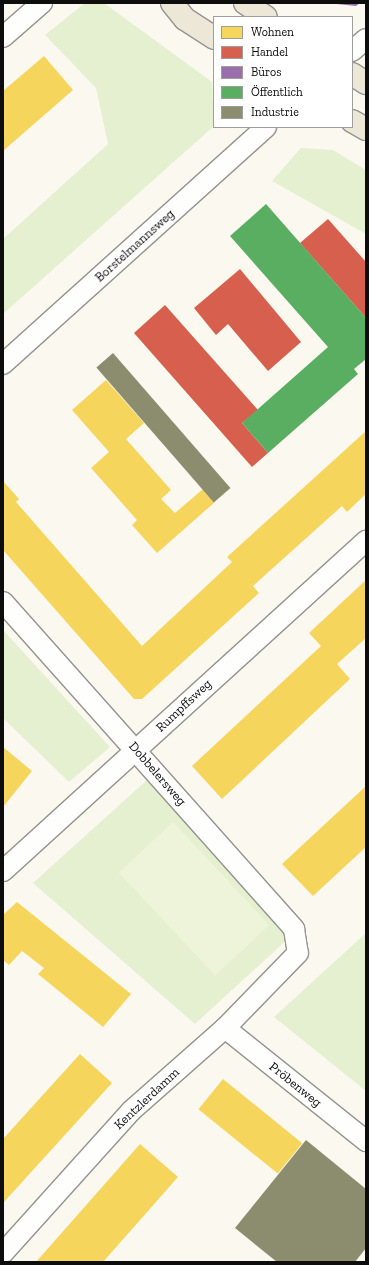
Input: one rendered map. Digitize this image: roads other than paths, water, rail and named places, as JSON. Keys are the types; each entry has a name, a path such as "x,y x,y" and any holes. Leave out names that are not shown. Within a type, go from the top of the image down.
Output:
{"main road":[{"path":"172,3 185,19 213,37"},
{"path":"245,3 264,16"},
{"path":"353,75 366,83"},
{"path":"353,122 366,129"}],"street":[{"path":"3,37 42,3"},
{"path":"353,50 366,39"},
{"name":"Borstelmannsweg","path":"3,364 265,128"},
{"name":"Rumpffsweg","path":"3,871 366,542"},
{"name":"Dobbelersweg","path":"3,602 294,929 298,953"},
{"name":"Kentzlerdamm","path":"3,1253 131,1111 225,1028 298,953"},
{"name":"Pröbenweg","path":"225,1028 366,1142"}]}
